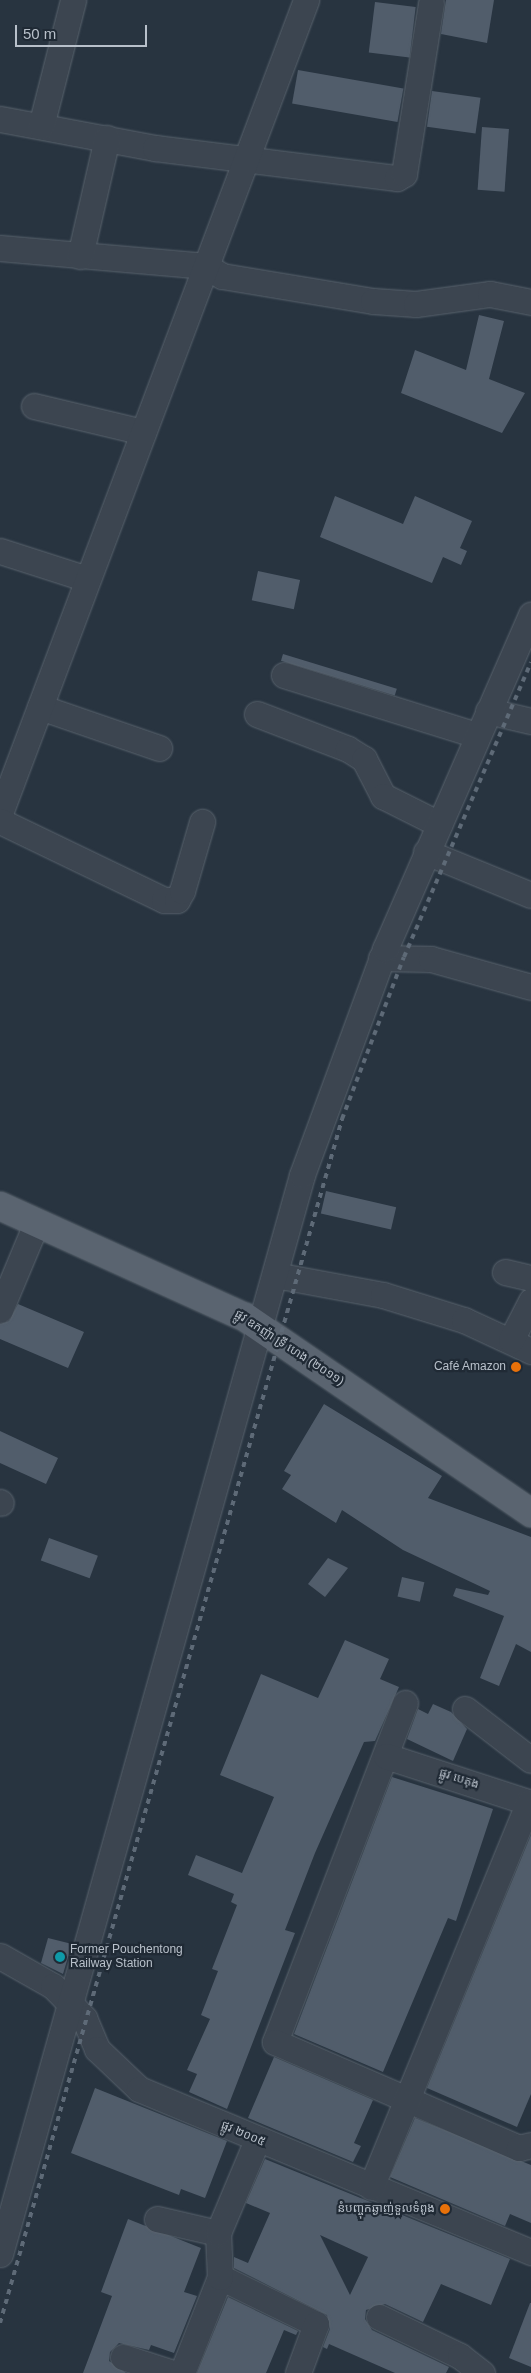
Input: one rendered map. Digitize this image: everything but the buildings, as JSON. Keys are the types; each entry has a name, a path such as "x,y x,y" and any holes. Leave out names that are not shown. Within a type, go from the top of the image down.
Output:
{"main road":[{"name":"ផ្លូវ ឧកញ៉ា ទ្រី ហេង (២០១១)","path":"0,1206 36,1224 212,1300 261,1326 531,1514"}],"street":[{"path":"41,126 73,0"},
{"path":"0,814 306,0"},
{"path":"0,119 155,148 248,156 401,176 431,3"},
{"path":"80,256 107,138"},
{"path":"0,248 206,266 222,276 373,300 416,304 490,294 531,302"},
{"path":"34,406 143,432"},
{"path":"0,551 87,579"},
{"path":"0,2254 302,1175 381,958 531,615"},
{"path":"284,675 477,735"},
{"path":"40,707 159,748"},
{"path":"488,711 531,721"},
{"path":"257,714 348,749 364,759 383,796 439,824"},
{"path":"0,821 164,900 177,900 182,891 202,822"},
{"path":"426,852 531,895"},
{"path":"381,958 431,959 531,986"},
{"path":"0,1310 36,1224"},
{"path":"505,1272 531,1278"},
{"path":"275,1275 383,1295 521,1345 531,1301"},
{"path":"405,1703 275,2042 520,2148 531,2145"},
{"path":"465,1709 531,1760"},
{"name":"ផ្លូវ បេតុង","path":"386,1756 530,1802"},
{"path":"371,2188 404,2099 530,1802"},
{"name":"ផ្លូវ ២០០៥","path":"0,1956 53,1986 84,2018 97,2049 139,2089 371,2188 531,2252"},
{"path":"182,2373 220,2277 218,2233 257,2140"},
{"path":"157,2219 218,2233"},
{"path":"220,2277 316,2324 298,2373"},
{"path":"378,2317 460,2356 482,2373"},
{"path":"123,2357 173,2373"}],"railway":[{"path":"0,2323 342,1119 404,957 531,662"}],"place":[{"name":"Café Amazon","path":"516,1367"},
{"name":"Former Pouchentong Railway Station","path":"60,1957"},
{"name":"នំបញ្ចុកឆ្ងាញ់ទួលទំពូង","path":"445,2209"}]}
